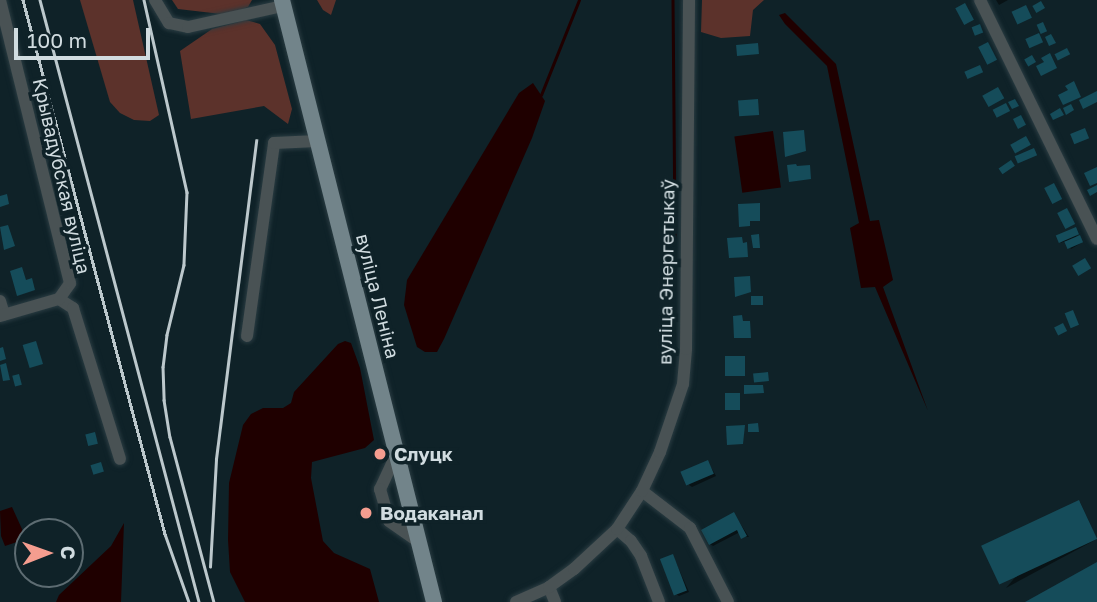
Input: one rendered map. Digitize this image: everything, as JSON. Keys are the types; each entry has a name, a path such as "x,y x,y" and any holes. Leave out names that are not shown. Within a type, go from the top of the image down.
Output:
{"main road":[{"name":"вуліца Леніна","path":"283,3 434,602"}],"street":[{"name":"Крывадубская вуліца","path":"0,0 69,283 60,299 2,315"},
{"path":"155,0 169,23 188,27 263,13 283,3"},
{"name":"вуліца Энергетыкаў","path":"516,602 549,587 602,545 617,528 642,491 683,384 686,349 689,0"},
{"path":"980,0 1097,239"},
{"path":"247,335 274,143 317,141"},
{"path":"60,299 73,308 120,459"},
{"path":"0,301 2,315"},
{"path":"396,455 380,489 389,521 418,541"},
{"path":"642,491 690,528 728,602"},
{"path":"617,528 631,541 641,556 659,602"},
{"path":"549,587 555,602"}],"shaded area":[{"path":"80,0 133,0 159,115 150,121 134,120 120,113 110,102"},
{"path":"172,0 252,0 248,7 221,14 178,9"},
{"path":"317,0 336,0 331,15 323,10"},
{"path":"702,0 764,0 753,10 750,36 721,38 701,32"},
{"path":"785,13 836,64 870,221 879,220 893,280 883,287 928,411 875,287 861,288 850,228 859,223 827,66 785,24 779,15"},
{"path":"246,20 260,24 275,45 292,109 288,124 264,106 191,119 180,51 212,29"},
{"path":"533,83 545,101 532,138 444,339 437,352 425,352 417,347 404,305 407,280 519,93"},
{"path":"773,131 781,187 742,193 734,136"},
{"path":"345,341 351,343 360,368 374,440 365,448 312,462 311,478 323,541 334,553 370,569 379,602 245,602 230,572 228,540 229,483 243,425 251,414 263,408 283,408 291,403 294,392 338,344"},
{"path":"12,507 17,518 14,518 14,543 5,546 1,536 0,511"},
{"path":"124,523 121,602 56,602 66,588 84,588 84,571 111,546"}],"building":[{"path":"1041,1 1045,8 1036,13 1032,6"},
{"path":"965,3 974,20 964,25 955,8"},
{"path":"1026,5 1032,18 1017,24 1011,12"},
{"path":"1043,22 1047,31 1041,34 1037,25"},
{"path":"980,24 983,32 975,36 972,27"},
{"path":"1039,33 1043,42 1029,48 1025,39"},
{"path":"1051,34 1056,43 1049,46 1045,37"},
{"path":"988,42 997,60 987,65 978,47"},
{"path":"758,43 759,54 737,56 736,45"},
{"path":"1067,48 1070,54 1058,61 1055,54"},
{"path":"1050,53 1057,68 1041,76 1036,66 1044,62 1041,58"},
{"path":"1032,55 1036,62 1028,66 1024,60"},
{"path":"980,65 983,72 967,79 964,72"},
{"path":"1074,81 1081,97 1063,105 1058,95 1068,90 1065,86"},
{"path":"998,87 1004,98 989,107 982,96"},
{"path":"1097,91 1097,102 1083,109 1079,100"},
{"path":"758,99 759,115 739,116 738,100"},
{"path":"1015,99 1019,106 1012,109 1008,102"},
{"path":"1006,103 1010,111 997,118 993,110"},
{"path":"1071,104 1074,110 1066,115 1063,108"},
{"path":"1060,108 1064,115 1053,120 1050,114"},
{"path":"1021,115 1026,125 1018,129 1013,119"},
{"path":"1085,128 1089,138 1074,144 1070,134"},
{"path":"804,130 806,151 785,157 783,132"},
{"path":"1026,136 1031,145 1015,153 1010,145"},
{"path":"1034,148 1037,155 1018,164 1015,156"},
{"path":"1011,160 1015,166 1002,174 999,168"},
{"path":"787,165 810,165 811,179 789,182"},
{"path":"1097,167 1097,183 1090,186 1084,173"},
{"path":"1054,183 1062,199 1052,204 1044,188"},
{"path":"1097,185 1097,192 1090,196 1087,190"},
{"path":"7,194 9,204 0,207 0,196"},
{"path":"760,203 760,221 750,221 750,226 739,227 738,204"},
{"path":"1067,208 1075,224 1065,229 1057,213"},
{"path":"8,225 15,246 4,250 0,227"},
{"path":"1076,227 1079,234 1059,243 1056,236"},
{"path":"759,234 760,248 753,248 751,235"},
{"path":"1080,235 1083,242 1067,249 1064,242"},
{"path":"742,237 743,243 747,242 748,257 729,258 727,238"},
{"path":"1085,258 1091,268 1078,276 1072,266"},
{"path":"22,267 26,280 32,278 35,290 17,296 10,271"},
{"path":"750,276 751,292 735,297 734,277"},
{"path":"751,296 763,296 763,305 751,305"},
{"path":"1073,310 1079,325 1071,328 1065,313"},
{"path":"742,315 743,321 750,321 751,338 734,338 733,316"},
{"path":"1063,323 1067,331 1058,336 1054,328"},
{"path":"36,341 43,364 30,368 23,345"},
{"path":"3,347 6,359 0,361 0,348"},
{"path":"725,356 745,356 745,376 725,376"},
{"path":"6,363 10,380 3,381 0,365"},
{"path":"768,372 769,381 754,383 753,374"},
{"path":"19,374 22,385 15,386 12,376"},
{"path":"744,385 763,385 764,393 744,394"},
{"path":"725,393 740,393 740,410 725,410"},
{"path":"758,423 759,432 748,432 748,424"},
{"path":"745,425 743,444 727,445 726,426"},
{"path":"95,432 98,444 88,446 85,434"},
{"path":"708,460 714,474 686,486 680,472"},
{"path":"101,462 104,472 93,475 90,465"},
{"path":"1079,500 1097,539 999,585 981,546"},
{"path":"734,512 747,536 741,539 737,530 709,545 701,530"},
{"path":"673,554 687,590 674,595 660,559"},
{"path":"1097,562 1097,602 1025,602"}],"waterway":[{"path":"541,95 579,0"},
{"path":"673,0 675,237"}],"railway":[{"path":"23,0 165,534 189,602"},
{"path":"40,0 199,602"},
{"path":"144,0 187,192 184,265 167,335 163,367 164,400 170,437 214,602"},
{"path":"210,567 216,459 256,141"}],"place":[{"name":"Слуцк","path":"380,454"},
{"name":"Водаканал","path":"366,513"}]}
